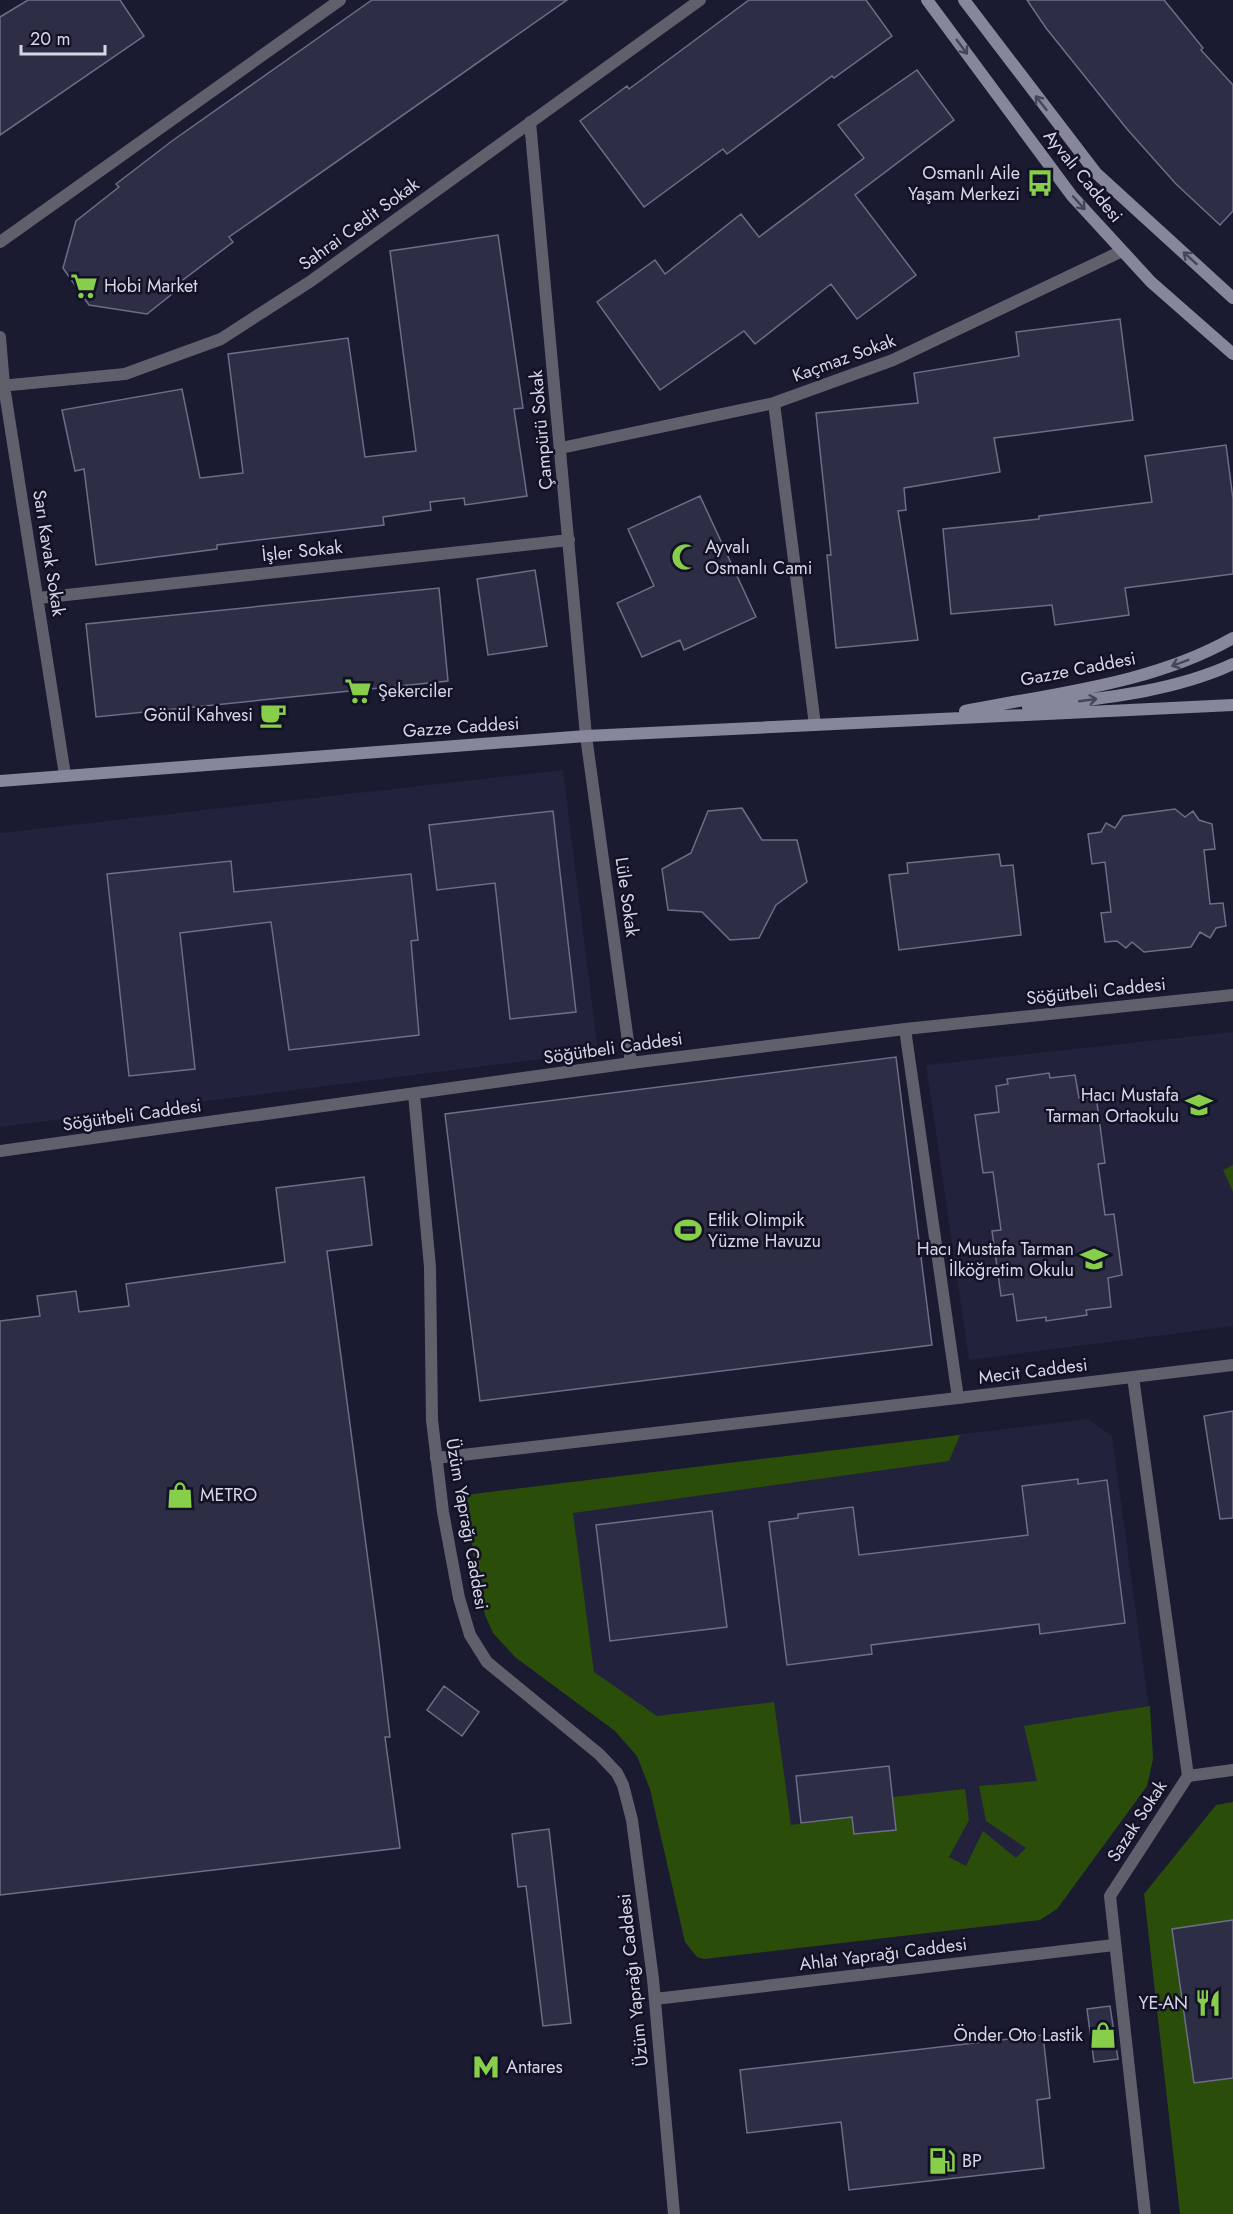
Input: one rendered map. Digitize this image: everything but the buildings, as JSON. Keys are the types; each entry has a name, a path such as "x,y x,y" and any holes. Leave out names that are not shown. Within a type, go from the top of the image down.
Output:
{"main road":[{"name":"Ayvalı Caddesi","path":"927,0 1072,195 1152,282 1233,354"},
{"name":"Ayvalı Caddesi","path":"964,0 1096,173 1233,298"},
{"name":"Gazze Caddesi","path":"925,719 1155,672 1209,652 1233,638"},
{"name":"Gazze Caddesi","path":"925,719 1094,699 1171,684 1233,664"},
{"name":"Gazze Caddesi","path":"0,781 586,735 1233,705"}],"street":[{"path":"0,242 340,0"},
{"name":"Sahrai Cedit Sokak","path":"2,386 125,374 221,339 311,281 700,0"},
{"name":"Çampürü Sokak","path":"530,122 586,735"},
{"name":"Kaçmaz Sokak","path":"561,447 774,403 893,360 1122,251"},
{"name":"Sarı Kavak Sokak","path":"0,337 2,386 39,598 65,775"},
{"path":"774,403 815,725"},
{"name":"İşler Sokak","path":"39,598 569,540"},
{"name":"Lüle Sokak","path":"586,735 631,1063"},
{"name":"Söğütbeli Caddesi","path":"0,1151 631,1063 905,1029 1233,995"},
{"name":"Mecit Caddesi","path":"905,1029 958,1398 1233,1365"},
{"name":"Üzüm Yaprağı Caddesi","path":"414,1094 430,1267 432,1419 435,1458 459,1598 476,1647 501,1675 599,1754 617,1773 623,1785 632,1820 655,1999 674,2214"},
{"name":"Sazak Sokak","path":"1133,1377 1188,1776 1110,1896 1144,2214"},
{"path":"435,1458 958,1398"},
{"path":"1188,1776 1233,1770"},
{"name":"Ahlat Yaprağı Caddesi","path":"655,1999 1114,1946"}],"shaded area":[{"path":"563,770 598,1052 0,1127 0,833"},
{"name":"Hacı Mustafa Tarman İlköğretim Okulu","path":"1233,1032 1233,1326 969,1360 926,1065"},
{"path":"1088,1419 1112,1436 1151,1723 1153,1759 1147,1786 1122,1821 1057,1909 1040,1920 704,1959 697,1957 685,1942 650,1789 637,1756 615,1731 515,1657 493,1633 485,1615 477,1580 465,1495"}],"green space":[{"path":"1233,1165 1233,1192 1223,1170"},
{"path":"960,1435 949,1461 573,1513 594,1672 657,1716 774,1702 791,1825 852,1817 855,1834 896,1830 893,1797 965,1789 969,1820 949,1857 966,1866 983,1831 1016,1858 1026,1848 986,1821 979,1786 1037,1781 1024,1726 1150,1706 1153,1759 1147,1786 1057,1909 1040,1920 704,1959 697,1957 685,1942 650,1789 637,1756 615,1731 515,1657 493,1633 485,1615 477,1580 465,1495"},
{"path":"1233,1802 1233,2214 1180,2214 1144,1894 1216,1805"}],"place":[{"name":"Osmanlı Aile Yaşam Merkezi","path":"1040,183"},
{"name":"Hobi Market","path":"84,286"},
{"name":"Ayvalı Osmanlı Cami","path":"685,557"},
{"name":"Şekerciler","path":"358,691"},
{"name":"Gönül Kahvesi","path":"273,715"},
{"name":"Hacı Mustafa Tarman Ortaokulu","path":"1199,1105"},
{"name":"Etlik Olimpik Yüzme Havuzu","path":"688,1230"},
{"name":"Hacı Mustafa Tarman İlköğretim Okulu","path":"1094,1259"},
{"name":"METRO","path":"180,1495"},
{"name":"YE-AN","path":"1208,2003"},
{"name":"Önder Oto Lastik","path":"1103,2035"},
{"name":"Antares","path":"486,2067"},
{"name":"BP","path":"942,2161"}]}
